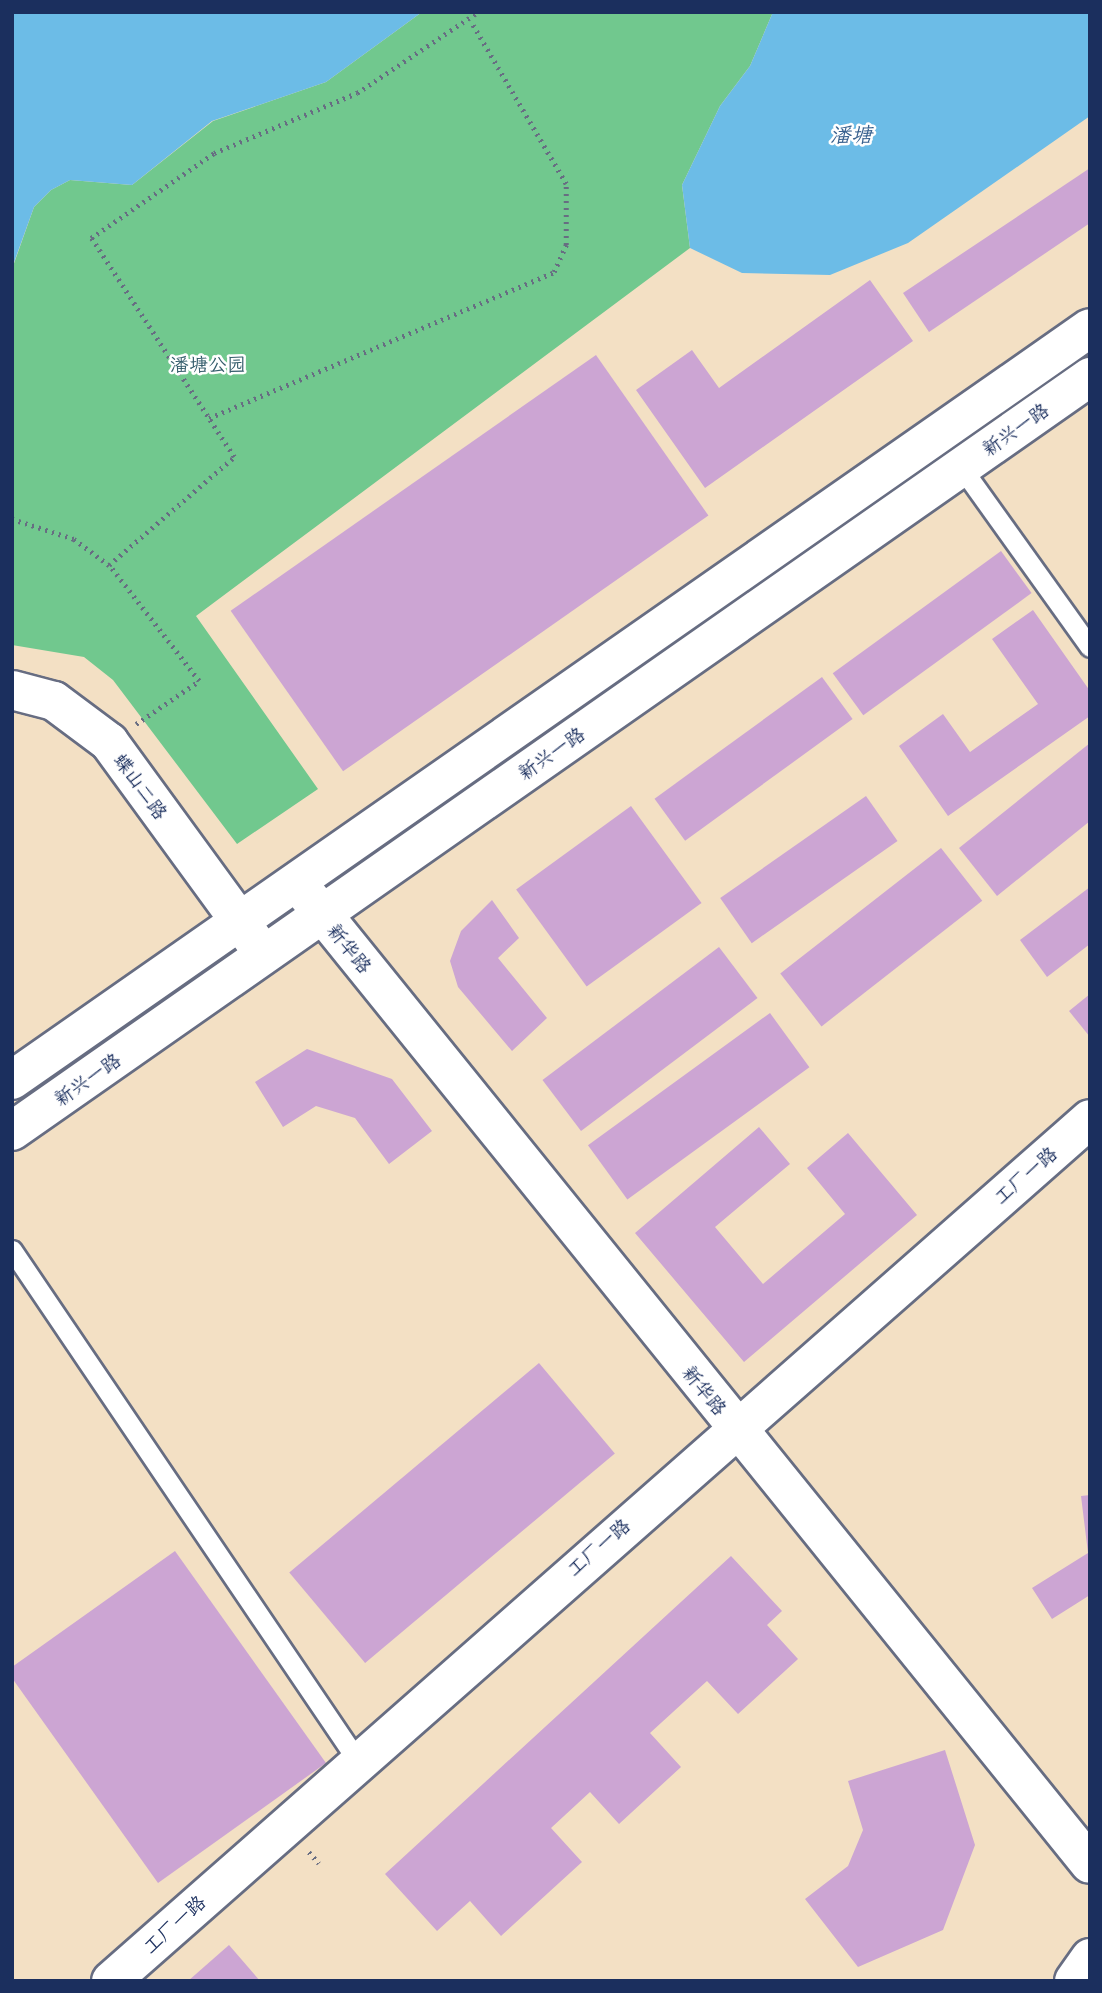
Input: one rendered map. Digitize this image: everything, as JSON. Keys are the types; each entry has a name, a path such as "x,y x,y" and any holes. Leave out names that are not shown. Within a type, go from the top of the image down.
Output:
{"street":[{"name":"新兴一路","path":"12,1080 1090,328"},
{"name":"新兴一路","path":"12,1131 1090,377"},
{"name":"蝶山二路","path":"12,690 54,701 109,742 265,956"},
{"name":"新华路","path":"296,882 1090,1864"},
{"name":"工厂一路","path":"111,1981 735,1426 1090,1119"},
{"path":"1074,1981 1090,1958"}],"lane":[{"path":"961,467 1090,647"},
{"path":"12,1250 357,1760"}],"path":[{"path":"109,565 234,457 91,238 214,153 357,93 471,22 478,12"},
{"path":"209,418 554,272 566,245 566,184 471,22"},
{"path":"12,519 74,540 109,565 199,681 109,742"}],"green space":[{"name":"潘塘公园","path":"422,12 773,12 750,66 720,106 682,185 690,248 196,616 318,789 237,844 113,680 84,657 12,645 12,269 34,207 51,190 70,180 132,185 213,121 326,82"}],"water":[{"path":"12,12 422,12 326,82 212,121 132,185 70,180 51,190 34,207 12,268"},
{"name":"潘塘","path":"773,12 1090,12 1090,116 908,243 830,275 742,273 690,248 682,185 720,106 750,66"}],"building":[{"path":"1090,168 1090,223 929,332 903,293"},
{"path":"870,280 913,341 705,488 636,390 692,350 719,388"},
{"path":"596,355 708,516 343,771 231,611"},
{"path":"1001,551 1032,593 863,715 833,673"},
{"path":"1033,610 1090,691 1090,716 948,816 899,746 943,714 970,752 1038,704 992,639"},
{"path":"822,677 853,719 685,841 655,799"},
{"path":"1090,743 1090,821 997,896 959,848"},
{"path":"866,796 898,841 752,943 720,898"},
{"path":"631,806 702,903 587,987 516,889"},
{"path":"941,848 982,901 821,1026 780,974"},
{"path":"1090,887 1090,944 1047,977 1020,940"},
{"path":"492,900 519,938 498,958 547,1018 512,1051 458,987 450,961 461,931"},
{"path":"719,947 758,998 581,1131 543,1080"},
{"path":"1090,994 1090,1037 1069,1011"},
{"path":"770,1013 809,1067 627,1199 588,1145"},
{"path":"307,1049 392,1079 432,1131 389,1164 355,1118 316,1106 283,1127 255,1082"},
{"path":"759,1127 790,1164 715,1227 763,1284 845,1214 807,1168 848,1133 917,1215 744,1362 635,1233"},
{"path":"539,1363 615,1453 365,1663 289,1573"},
{"path":"1090,1495 1090,1595 1052,1619 1032,1588 1088,1553 1081,1496"},
{"path":"175,1551 326,1763 158,1883 12,1678 12,1667"},
{"path":"731,1556 782,1611 767,1625 798,1659 738,1714 707,1681 650,1733 681,1767 619,1824 590,1792 551,1828 582,1862 501,1936 470,1901 437,1931 385,1874"},
{"path":"945,1750 975,1845 943,1930 858,1967 805,1899 848,1866 863,1830 848,1781"},
{"path":"229,1945 260,1981 188,1981"}]}
